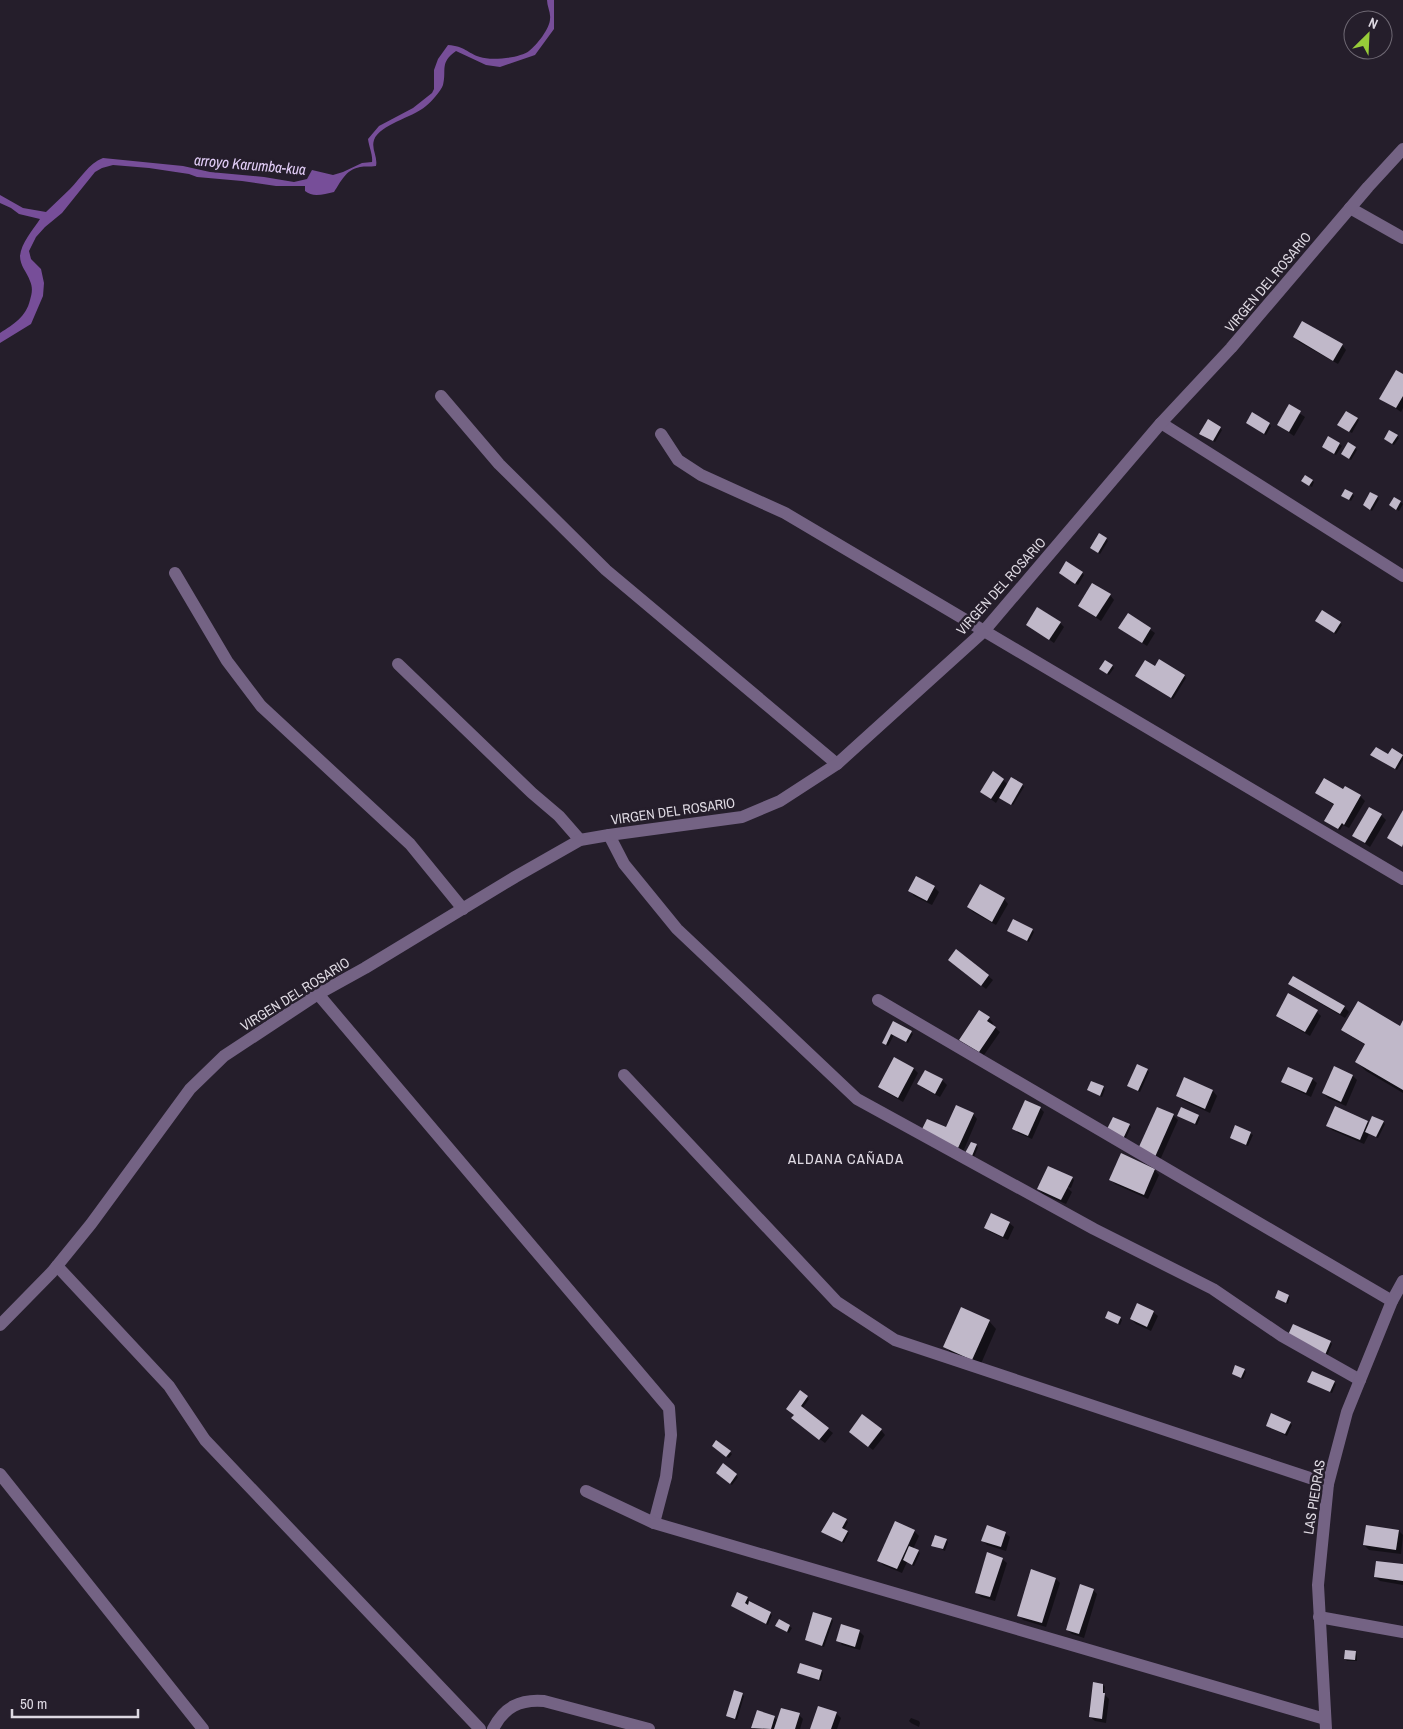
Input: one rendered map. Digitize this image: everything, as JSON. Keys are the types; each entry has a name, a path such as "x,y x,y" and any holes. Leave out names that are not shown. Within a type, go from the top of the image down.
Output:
{"street":[{"name":"VIRGEN DEL ROSARIO","path":"0,1325 56,1266 91,1224 190,1089 224,1056 318,994 366,968 580,840 609,834 742,817 780,801 837,764 984,631 1161,423 1232,348 1350,208 1403,149"},
{"path":"1350,208 1403,238"},
{"path":"441,396 499,464 606,570 837,764"},
{"path":"1161,423 1403,576"},
{"path":"661,434 678,460 701,475 785,513 1403,879"},
{"path":"175,574 227,661 261,706 410,844 463,909"},
{"path":"398,664 532,793 559,816 580,840"},
{"path":"609,834 624,864 676,929 857,1099 1094,1229 1213,1289 1282,1336 1360,1380"},
{"path":"318,994 669,1408 672,1435 666,1477 654,1523"},
{"path":"878,1000 1392,1301"},
{"path":"624,1075 837,1302 896,1340 1328,1484"},
{"path":"56,1266 170,1386 206,1440 480,1729"},
{"name":"LAS PIEDRAS","path":"1325,1724 1318,1585 1328,1484 1347,1412 1392,1301 1403,1281"},
{"path":"0,1474 203,1729"},
{"path":"586,1491 654,1523 1325,1724"},
{"path":"1319,1618 1403,1632"},
{"path":"493,1729 498,1718 514,1705 530,1700 544,1701 649,1729"}],"shaded area":[{"path":"547,0 554,0 554,29 535,55 500,67 486,65 456,51 445,63 443,85 433,99 420,110 389,125 377,134 373,143 376,166 360,167 351,171 344,177 334,192 315,195 305,191 305,186 276,186 197,177 149,168 113,165 95,172 62,213 36,237 29,251 31,259 41,269 44,283 43,296 31,324 0,343 0,333 19,320 28,306 32,286 21,263 20,256 25,241 40,219 19,214 0,203 0,195 23,208 46,212 89,168 103,158 183,166 210,172 294,182 307,179 312,170 333,175 362,163 372,162 368,139 379,126 413,108 432,93 434,89 434,70 438,59 448,45 491,59 525,53 536,45 548,27 550,17"}],"building":[{"path":"1302,321 1343,344 1333,361 1293,337"},
{"path":"1396,370 1403,374 1403,396 1396,408 1379,399"},
{"path":"1289,404 1301,411 1289,432 1277,425"},
{"path":"1346,411 1358,418 1349,432 1337,425"},
{"path":"1252,412 1270,423 1264,434 1246,423"},
{"path":"1208,419 1221,427 1213,441 1199,434"},
{"path":"1389,430 1398,435 1392,444 1384,439"},
{"path":"1328,436 1340,443 1334,454 1322,447"},
{"path":"1348,442 1356,447 1349,459 1341,454"},
{"path":"1305,475 1313,480 1309,486 1301,481"},
{"path":"1345,489 1353,493 1349,500 1341,496"},
{"path":"1370,492 1378,496 1370,510 1363,505"},
{"path":"1394,497 1401,501 1396,510 1389,505"},
{"path":"1099,533 1107,538 1098,553 1090,548"},
{"path":"1066,561 1083,572 1075,584 1059,573"},
{"path":"1092,583 1111,594 1096,617 1078,606"},
{"path":"1037,607 1061,622 1049,640 1026,625"},
{"path":"1322,610 1341,622 1334,633 1315,621"},
{"path":"1128,613 1151,628 1142,643 1118,628"},
{"path":"1159,659 1185,675 1171,698 1135,676 1145,660 1155,666"},
{"path":"1105,660 1113,665 1107,674 1099,669"},
{"path":"1376,747 1388,754 1392,748 1403,755 1395,769 1370,755"},
{"path":"993,771 1004,779 991,799 980,792"},
{"path":"1011,777 1023,784 1011,805 999,798"},
{"path":"1324,778 1343,789 1345,786 1361,795 1344,825 1342,823 1338,829 1324,821 1334,804 1315,793"},
{"path":"1369,807 1382,814 1365,843 1352,836"},
{"path":"1403,810 1403,844 1402,847 1387,838"},
{"path":"916,876 935,886 927,901 908,891"},
{"path":"980,884 1005,898 992,922 967,907"},
{"path":"1013,919 1033,929 1027,941 1007,931"},
{"path":"956,949 989,975 981,986 948,960"},
{"path":"1293,976 1345,1006 1340,1014 1288,984"},
{"path":"1288,993 1318,1010 1305,1032 1276,1016"},
{"path":"1358,1001 1400,1026 1403,1020 1403,1090 1355,1062 1365,1044 1341,1030"},
{"path":"979,1010 990,1017 987,1021 996,1027 979,1052 959,1040"},
{"path":"893,1021 912,1031 906,1042 891,1034 886,1045 882,1043"},
{"path":"894,1057 914,1068 898,1098 878,1087"},
{"path":"1137,1064 1148,1069 1138,1091 1127,1086"},
{"path":"1334,1066 1353,1075 1341,1102 1322,1093"},
{"path":"1288,1067 1313,1078 1306,1093 1281,1082"},
{"path":"925,1070 943,1079 935,1094 917,1084"},
{"path":"1184,1077 1213,1090 1205,1109 1176,1096"},
{"path":"1091,1081 1104,1086 1100,1096 1087,1090"},
{"path":"1025,1100 1041,1107 1028,1136 1012,1129"},
{"path":"956,1105 974,1113 958,1148 921,1131 927,1119 946,1127"},
{"path":"1335,1106 1368,1121 1360,1140 1326,1126"},
{"path":"1157,1107 1174,1114 1155,1157 1138,1149"},
{"path":"1181,1107 1199,1115 1195,1124 1177,1116"},
{"path":"1372,1116 1384,1121 1376,1137 1365,1132"},
{"path":"1113,1117 1130,1124 1123,1139 1106,1131"},
{"path":"1235,1125 1251,1132 1246,1145 1230,1138"},
{"path":"971,1142 977,1144 972,1156 965,1153"},
{"path":"1121,1153 1155,1169 1144,1195 1109,1180"},
{"path":"1048,1166 1073,1177 1061,1200 1037,1189"},
{"path":"991,1213 1010,1222 1003,1237 984,1228"},
{"path":"1278,1290 1289,1295 1286,1303 1275,1298"},
{"path":"1137,1303 1154,1311 1147,1327 1130,1319"},
{"path":"961,1307 990,1320 972,1360 943,1347"},
{"path":"1108,1311 1121,1317 1118,1324 1105,1318"},
{"path":"1293,1324 1331,1341 1325,1355 1288,1335"},
{"path":"1235,1365 1245,1369 1241,1378 1232,1374"},
{"path":"1312,1371 1335,1381 1330,1392 1307,1382"},
{"path":"800,1390 808,1396 801,1406 829,1428 819,1440 791,1418 794,1415 786,1409"},
{"path":"1271,1413 1291,1422 1285,1434 1266,1426"},
{"path":"862,1414 882,1429 868,1447 849,1432"},
{"path":"716,1440 731,1451 726,1457 712,1446"},
{"path":"723,1463 737,1474 730,1484 716,1473"},
{"path":"833,1512 847,1519 842,1528 848,1531 842,1542 821,1532"},
{"path":"895,1521 915,1530 897,1569 877,1561"},
{"path":"987,1525 1006,1532 1001,1547 981,1541"},
{"path":"1366,1525 1399,1530 1396,1550 1363,1545"},
{"path":"935,1535 947,1539 943,1549 931,1546"},
{"path":"909,1546 919,1550 912,1565 903,1560"},
{"path":"987,1552 1003,1558 990,1597 975,1593"},
{"path":"1376,1561 1403,1564 1403,1581 1374,1577"},
{"path":"1031,1569 1056,1578 1042,1623 1017,1616"},
{"path":"1080,1584 1094,1589 1079,1634 1066,1630"},
{"path":"737,1592 748,1597 745,1603 748,1605 749,1601 771,1612 766,1624 731,1606"},
{"path":"813,1612 832,1618 822,1646 805,1640"},
{"path":"779,1619 790,1625 787,1632 775,1626"},
{"path":"841,1624 860,1630 855,1647 836,1641"},
{"path":"1345,1650 1356,1651 1355,1660 1344,1659"},
{"path":"800,1663 822,1670 819,1680 797,1673"},
{"path":"1093,1682 1103,1684 1103,1693 1105,1693 1102,1719 1089,1717"},
{"path":"734,1690 743,1693 735,1719 726,1716"},
{"path":"818,1706 837,1712 831,1729 810,1729"},
{"path":"781,1708 800,1713 795,1729 774,1729"},
{"path":"757,1710 775,1716 771,1729 751,1728"}],"district":[{"name":"ALDANA CAÑADA","path":"846,1159"}],"water label":[{"name":"arroyo Karumba-kua","path":"250,165"}]}
